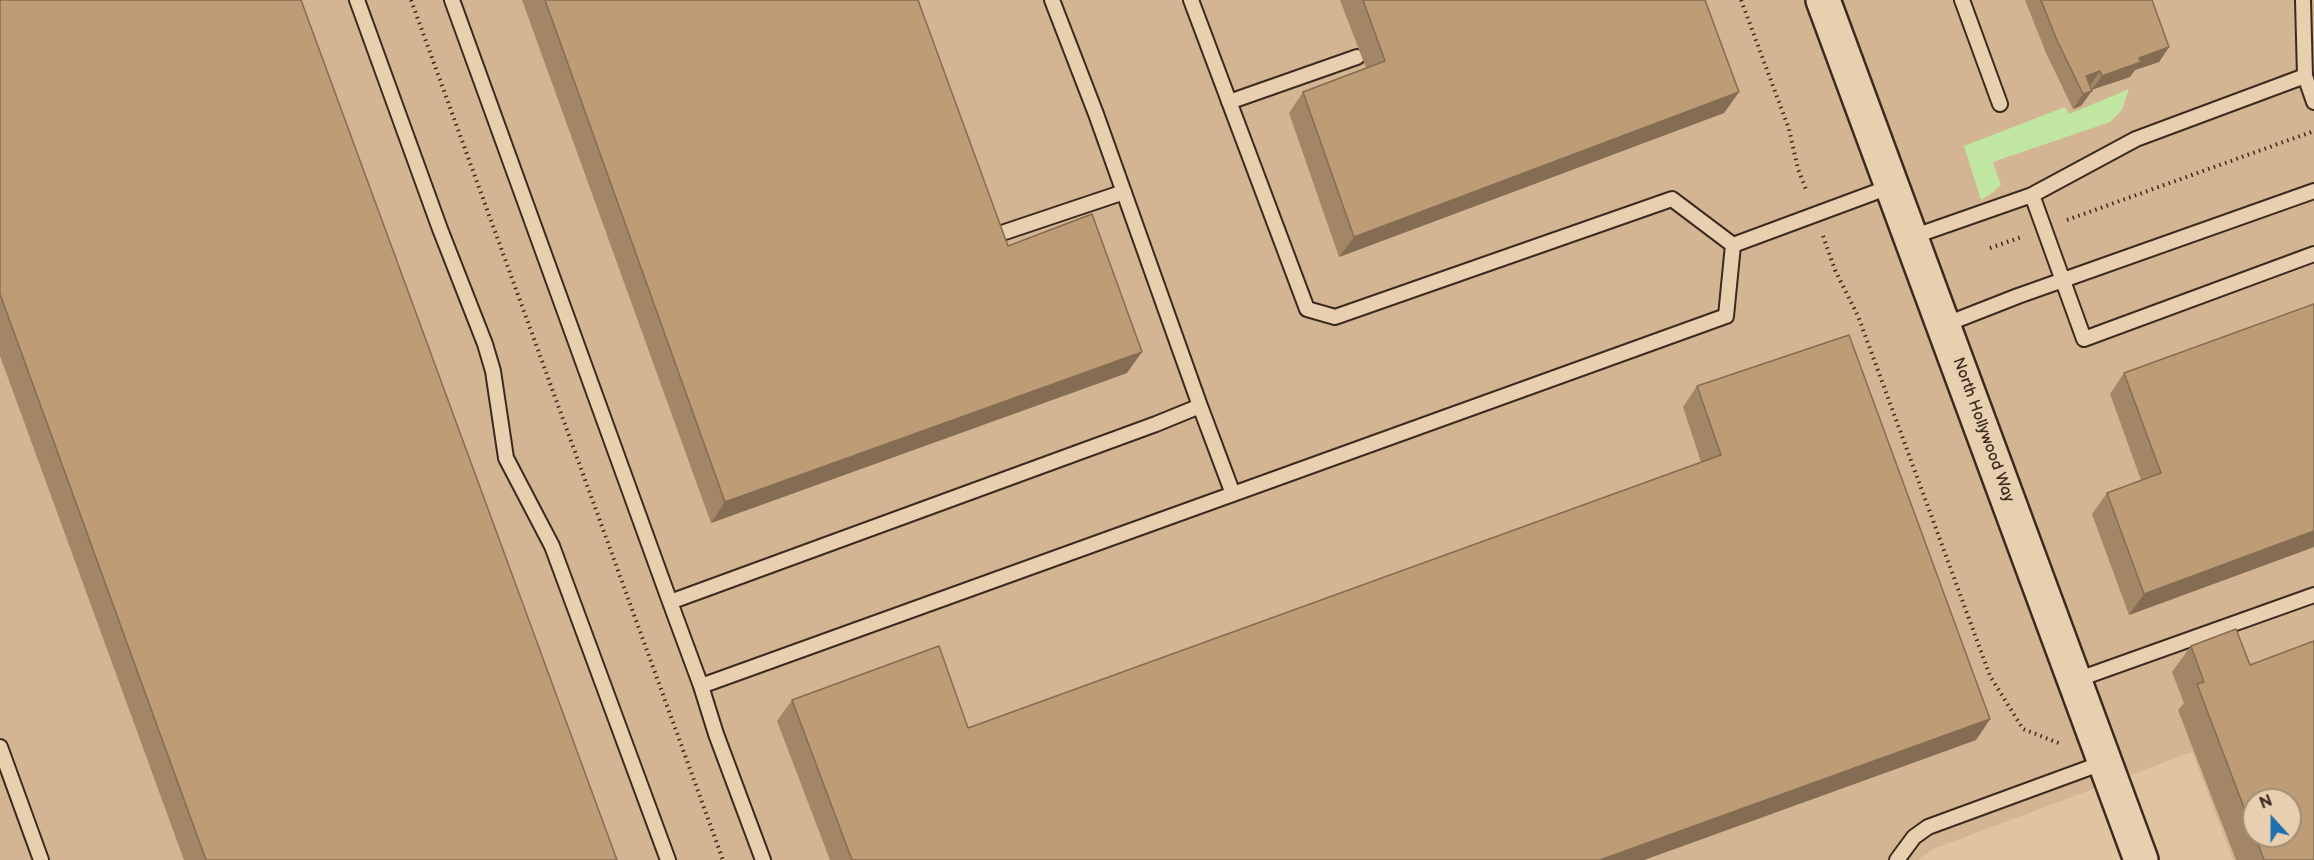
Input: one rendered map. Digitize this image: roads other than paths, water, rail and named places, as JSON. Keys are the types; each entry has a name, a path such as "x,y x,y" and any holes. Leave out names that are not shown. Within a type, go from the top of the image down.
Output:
{"main road":[{"name":"North Hollywood Way","path":"1823,0 2141,860"}],"lane":[{"path":"357,0 440,229 485,344 493,371 506,458 552,546 668,860"},
{"path":"452,0 763,860"},
{"path":"1052,0 1233,494"},
{"path":"1191,0 1307,309 1335,317 1672,199 1733,245"},
{"path":"1962,0 2000,104"},
{"path":"2303,0 2305,76 2314,102"},
{"path":"1229,102 1357,57"},
{"path":"1912,237 2032,195 2136,139 2305,76"},
{"path":"1733,245 1893,185"},
{"path":"1944,325 2062,280 2314,191"},
{"path":"990,237 1124,192"},
{"path":"2032,195 2084,339 2314,254"},
{"path":"701,686 1726,316 1733,245"},
{"path":"670,602 1200,406"},
{"path":"2076,680 2314,595"},
{"path":"0,747 41,860"},
{"path":"1897,860 1914,837 1928,827 2105,762"}]}
